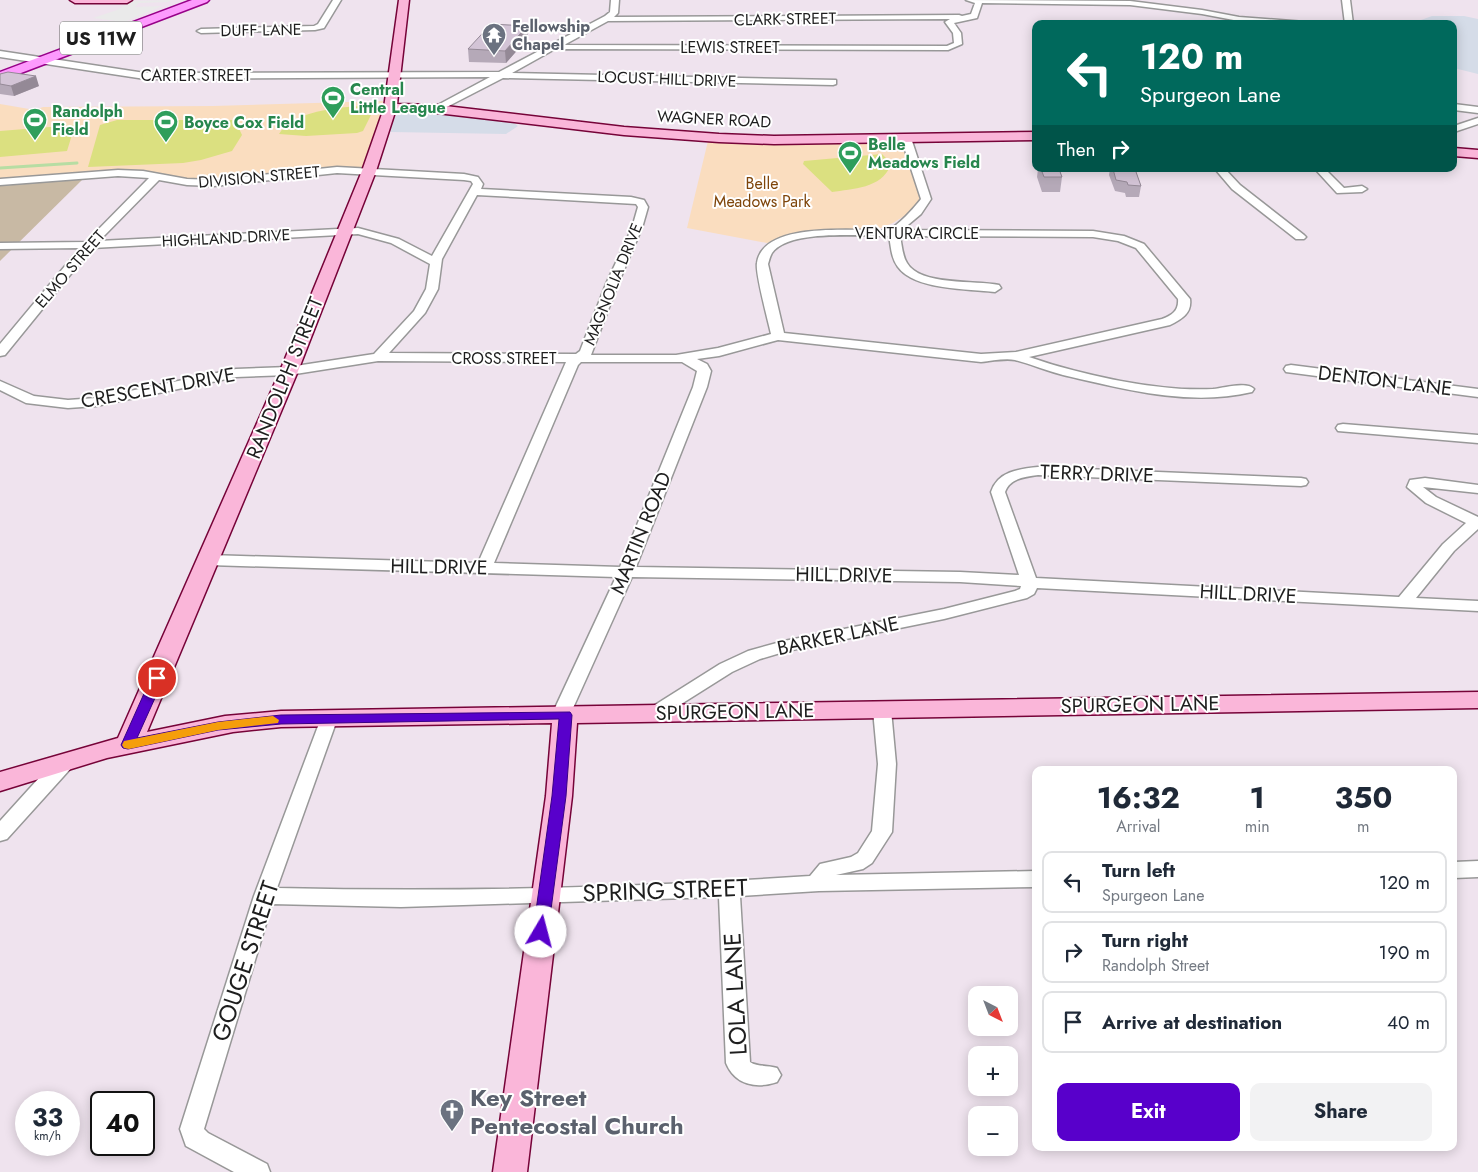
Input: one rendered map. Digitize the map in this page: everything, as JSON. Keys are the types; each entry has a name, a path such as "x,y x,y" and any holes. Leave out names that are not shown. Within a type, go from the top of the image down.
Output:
{"main road":[{"name":"US 11W","path":"0,77 38,60 191,0"},
{"name":"US 11W","path":"0,72 203,0"}],"street":[{"path":"75,0 127,0"},
{"name":"DUFF LANE","path":"200,31 315,28 321,26 337,0"},
{"name":"RANDOLPH STREET","path":"128,745 289,371 368,171 390,108 404,0"},
{"path":"437,109 607,19 614,13 615,0"},
{"path":"968,0 979,2 1057,1 1142,4 1252,20"},
{"path":"1346,0 1348,20"},
{"path":"963,17 975,14 979,2"},
{"name":"CLARK STREET","path":"607,19 770,27 963,17"},
{"name":"LEWIS STREET","path":"554,46 948,48 958,44 957,33 949,24 963,17"},
{"path":"770,27 772,47"},
{"name":"CARTER STREET","path":"0,54 145,76 500,75"},
{"name":"LOCUST HILL DRIVE","path":"500,75 834,82"},
{"path":"1457,107 1478,110"},
{"name":"WAGNER ROAD","path":"390,108 437,109 696,137 774,140 1032,136"},
{"path":"1457,127 1478,121"},
{"path":"906,138 926,199 922,207 895,229 894,234 902,266 915,275 936,282 995,288"},
{"path":"1457,152 1478,154"},
{"name":"DIVISION STREET","path":"0,182 101,173 131,173 187,182 235,181 318,171 368,171 470,178 478,184 474,192"},
{"path":"1223,172 1236,186 1300,236"},
{"path":"1323,172 1341,190 1362,189"},
{"name":"ELMO STREET","path":"0,352 89,245 156,177"},
{"path":"143,189 187,182"},
{"path":"378,357 419,313 432,289 434,262 474,192"},
{"name":"MAGNOLIA DRIVE","path":"474,192 631,200 643,205 637,228 612,284 586,353 572,363 484,568"},
{"name":"HIGHLAND DRIVE","path":"5,246 89,245 365,232 406,247 434,262"},
{"name":"VENTURA CIRCLE","path":"894,234 1093,234 1120,238 1140,246 1185,301 1185,306 1181,314 1166,322 1016,356 981,358 778,336 762,264 770,247 784,240 805,235 894,234"},
{"name":"CROSS STREET","path":"289,371 378,357 651,360 686,358 719,352 778,336"},
{"path":"1016,356 1040,365 1153,391 1201,395 1225,394 1247,390"},
{"name":"MARTIN ROAD","path":"565,715 564,708 626,572 700,387 704,371 702,367 686,358"},
{"name":"DENTON LANE","path":"1291,369 1478,393"},
{"name":"CRESCENT DRIVE","path":"0,385 31,400 84,404 236,373 289,371"},
{"path":"1342,428 1478,439"},
{"name":"TERRY DRIVE","path":"1030,583 998,492 1001,484 1014,475 1038,471 1301,482"},
{"path":"1478,489 1425,482 1415,484 1414,487 1431,500 1478,522"},
{"path":"1404,602 1447,550 1470,527 1478,522"},
{"name":"HILL DRIVE","path":"209,560 626,572 960,577 1016,580 1030,583 1478,606"},
{"name":"BARKER LANE","path":"653,714 726,668 754,655 784,646 999,601 1021,595 1028,590 1030,583"},
{"name":"SPURGEON LANE","path":"0,782 128,745 218,726 281,719 1478,700"},
{"path":"819,883 820,876 827,870 856,864 865,858 882,832 887,764 882,710"},
{"path":"510,1172 559,796 565,715"},
{"name":"GOUGE STREET","path":"258,1172 199,1141 195,1138 192,1130 264,896 329,717"},
{"path":"0,834 65,762"},
{"path":"1457,870 1478,869"},
{"name":"SPRING STREET","path":"264,896 401,899 729,889 819,883 1032,879"},
{"name":"LOLA LANE","path":"729,889 739,1068 745,1073 769,1075"}],"shaded area":[{"path":"171,0 168,2 139,3 135,7 162,6 124,22 93,18 117,10 131,1"},
{"path":"1432,16 1464,16 1478,19 1478,74 1457,69 1457,20 1421,20"},
{"path":"417,110 508,119 518,126 506,134 391,132 392,118"},
{"path":"83,179 0,261 0,186"}],"green space":[{"path":"383,101 376,137 365,167 273,177 207,181 178,179 128,170 0,180 0,104 35,110 43,107 213,106"},
{"name":"Central Little League","path":"363,106 371,115 363,131 357,133 306,136 279,134 285,126 305,115 329,109"},
{"name":"Boyce Cox Field","path":"117,120 235,120 242,135 232,151 201,160 183,163 88,167 100,125"},
{"name":"Randolph Field","path":"75,125 67,151 0,157 0,131"},
{"name":"Belle Meadows Park","path":"896,139 902,141 906,148 920,200 912,211 893,223 878,229 865,231 823,230 797,234 767,243 687,228 708,141 786,144"},
{"name":"Belle Meadows Field","path":"882,154 888,160 890,166 880,179 866,186 832,192 803,164 804,161"}],"building":[{"path":"491,24 527,26 505,51 468,49"},
{"path":"8,72 36,76 11,86 0,84 0,74"},
{"path":"1042,172 1060,172 1062,177 1044,177"},
{"path":"1114,172 1136,172 1141,186 1128,185 1127,182 1116,180"}],"waterway":[{"path":"0,168 77,163"}],"slow traffic":[{"path":"129,745 218,726 273,720"}],"place":[{"name":"Fellowship Chapel","path":"494,56"},
{"name":"Central Little League","path":"333,119"},
{"name":"Randolph Field","path":"35,141"},
{"name":"Boyce Cox Field","path":"166,143"},
{"name":"Belle Meadows Field","path":"850,174"},
{"name":"Key Street Pentecostal Church","path":"452,1132"}],"route":[{"path":"157,678 128,745 218,726 281,719 565,715 559,796 541,932"}]}
